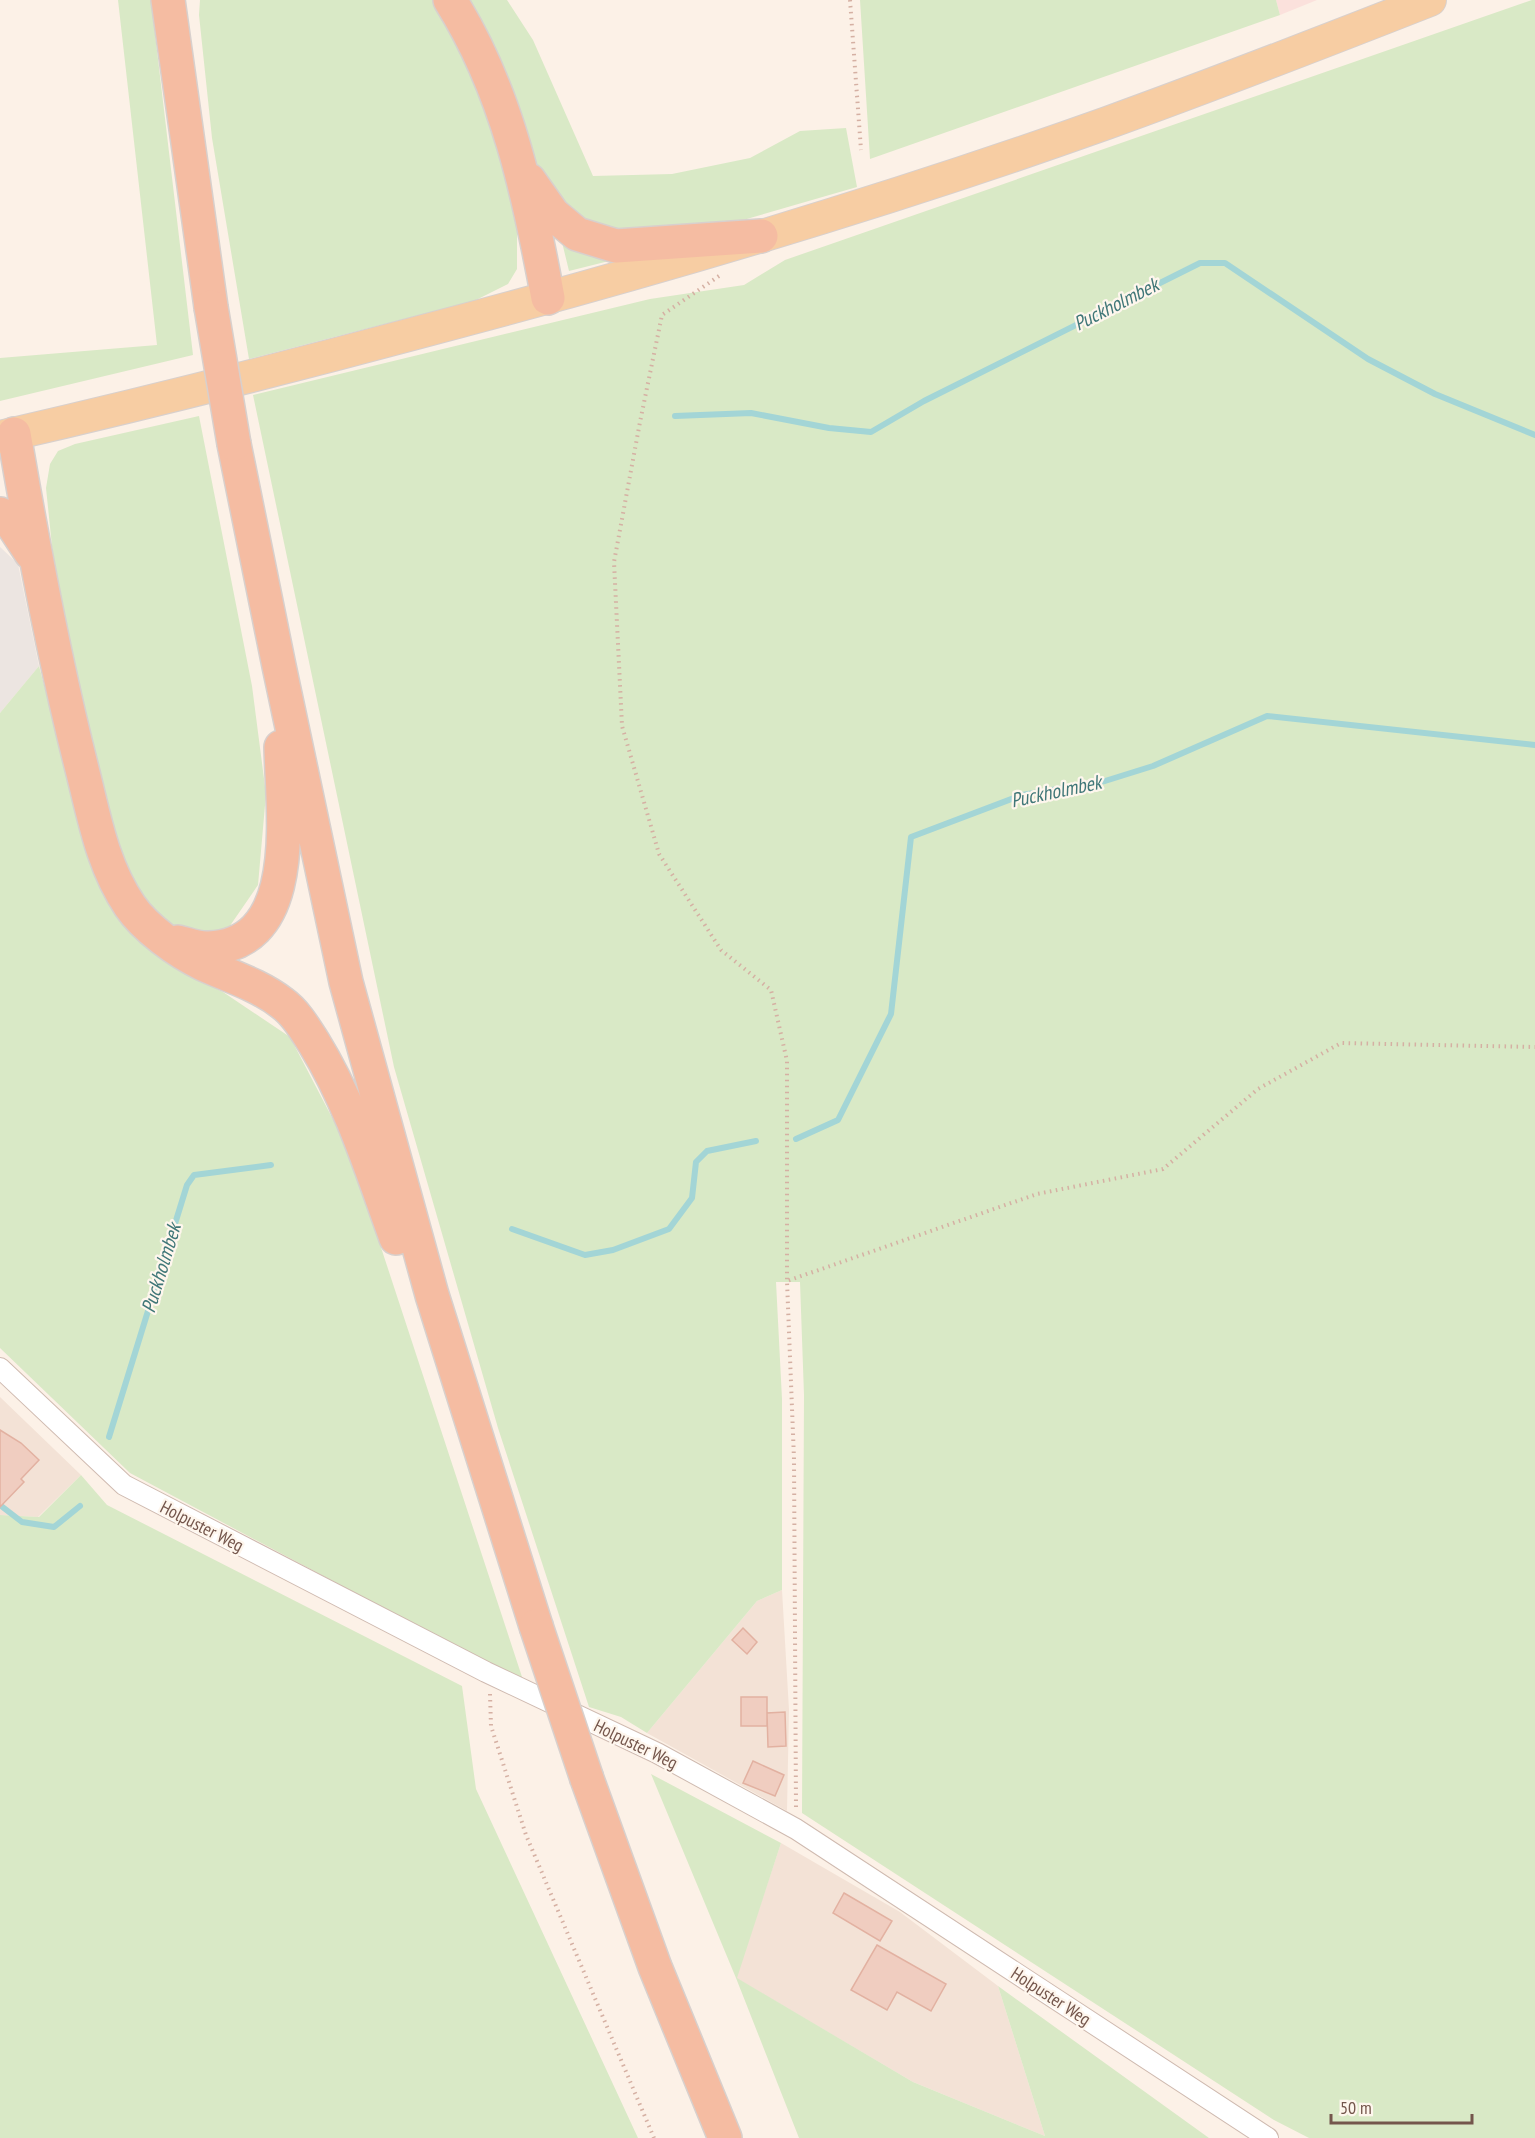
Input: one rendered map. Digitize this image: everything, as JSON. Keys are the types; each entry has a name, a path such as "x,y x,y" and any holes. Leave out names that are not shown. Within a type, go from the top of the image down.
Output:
{"highway":[{"path":"168,0 211,307 234,444 346,982 432,1295 536,1626 587,1779 655,1967 725,2138"},
{"path":"174,49 186,0"},
{"path":"450,0 468,28 492,80 522,170 548,298"},
{"path":"522,170 553,214 577,234 616,246 761,236"},
{"path":"7,435 37,562 67,710 103,850 116,882 131,908 161,938 201,963 257,987 275,998 303,1025 330,1070 343,1100 399,1248 432,1295"},
{"path":"0,514 8,518 37,562"},
{"path":"161,938 208,948 233,943 254,932 266,916 277,889 283,857 279,666"}],"main road":[{"path":"7,435 252,377 717,250 882,199 1107,123 1430,0"}],"street":[{"name":"Holpuster Weg","path":"0,1368 124,1485 486,1672 657,1753 796,1829 1268,2138"}],"path":[{"path":"850,0 861,150"},
{"path":"717,250 725,272 662,315 640,422 614,562 622,726 659,854 721,950 771,990 787,1061 788,1281 794,1459 796,1829"},
{"path":"788,1281 1037,1194 1163,1169 1258,1089 1341,1043 1535,1047"},
{"path":"490,1689 491,1726 526,1835 654,2138"}],"shaded area":[{"path":"1276,0 1317,0 1280,15"},
{"path":"0,547 18,564 39,666 0,713"},
{"path":"0,1397 81,1475 38,1517 0,1515"},
{"path":"782,1590 789,1710 787,1811 647,1733 757,1601"},
{"path":"781,1843 900,1912 998,1986 1045,2136 913,2082 736,1978"}],"green space":[{"path":"118,0 151,0 193,355 0,401 0,358 157,345"},
{"path":"200,0 434,0 480,84 505,158 517,226 517,269 508,284 474,301 249,359 212,138 199,15"},
{"path":"463,0 507,0 533,40 593,176 672,174 750,158 800,131 846,128 857,187 733,223 676,232 620,229 582,220 548,196"},
{"path":"860,0 1276,0 1280,15 870,159"},
{"path":"1535,0 1535,2138 1309,2138 1274,2120 802,1813 804,1395 800,1282 776,1282 782,1399 782,1590 757,1601 647,1733 621,1717 589,1707 498,1428 394,1067 253,395 650,299 744,285 785,260"},
{"path":"561,238 613,260 569,271"},
{"path":"199,416 252,686 266,794 258,885 225,933 188,935 159,918 136,891 117,857 56,585 46,488 50,464 58,451 75,444"},
{"path":"39,666 90,856 128,929 180,971 223,992 290,1037 349,1150 524,1683 130,1473 0,1348 0,713"},
{"path":"81,1475 107,1505 462,1686 476,1789 638,2138 0,2138 0,1515 39,1517"},
{"path":"651,1774 781,1843 737,1978 913,2082 1045,2136 998,1986 1209,2138 799,2138 736,1978"}],"building":[{"path":"0,1430 21,1443 39,1460 21,1479 24,1482 0,1507"},
{"path":"743,1628 757,1642 747,1654 732,1640"},
{"path":"741,1697 767,1697 767,1726 741,1726"},
{"path":"785,1712 786,1746 768,1747 767,1713"},
{"path":"753,1761 784,1775 775,1796 743,1783"},
{"path":"844,1893 892,1921 880,1941 833,1913"},
{"path":"877,1945 946,1984 931,2011 897,1992 887,2010 851,1990"}],"waterway":[{"name":"Puckholmbek","path":"675,416 751,413 829,428 871,432 924,401 1200,263 1225,263 1368,359 1435,394 1535,435"},
{"name":"Puckholmbek","path":"796,1139 838,1120 891,1014 911,837 1022,795 1105,781 1153,766 1267,716 1535,745"},
{"name":"Puckholmbek","path":"512,1229 585,1255 613,1250 669,1229 692,1198 696,1162 707,1151 756,1141"},
{"name":"Puckholmbek","path":"109,1437 187,1185 194,1175 271,1165"},
{"name":"Puckholmbek","path":"0,1505 22,1522 54,1527 80,1506"}]}
